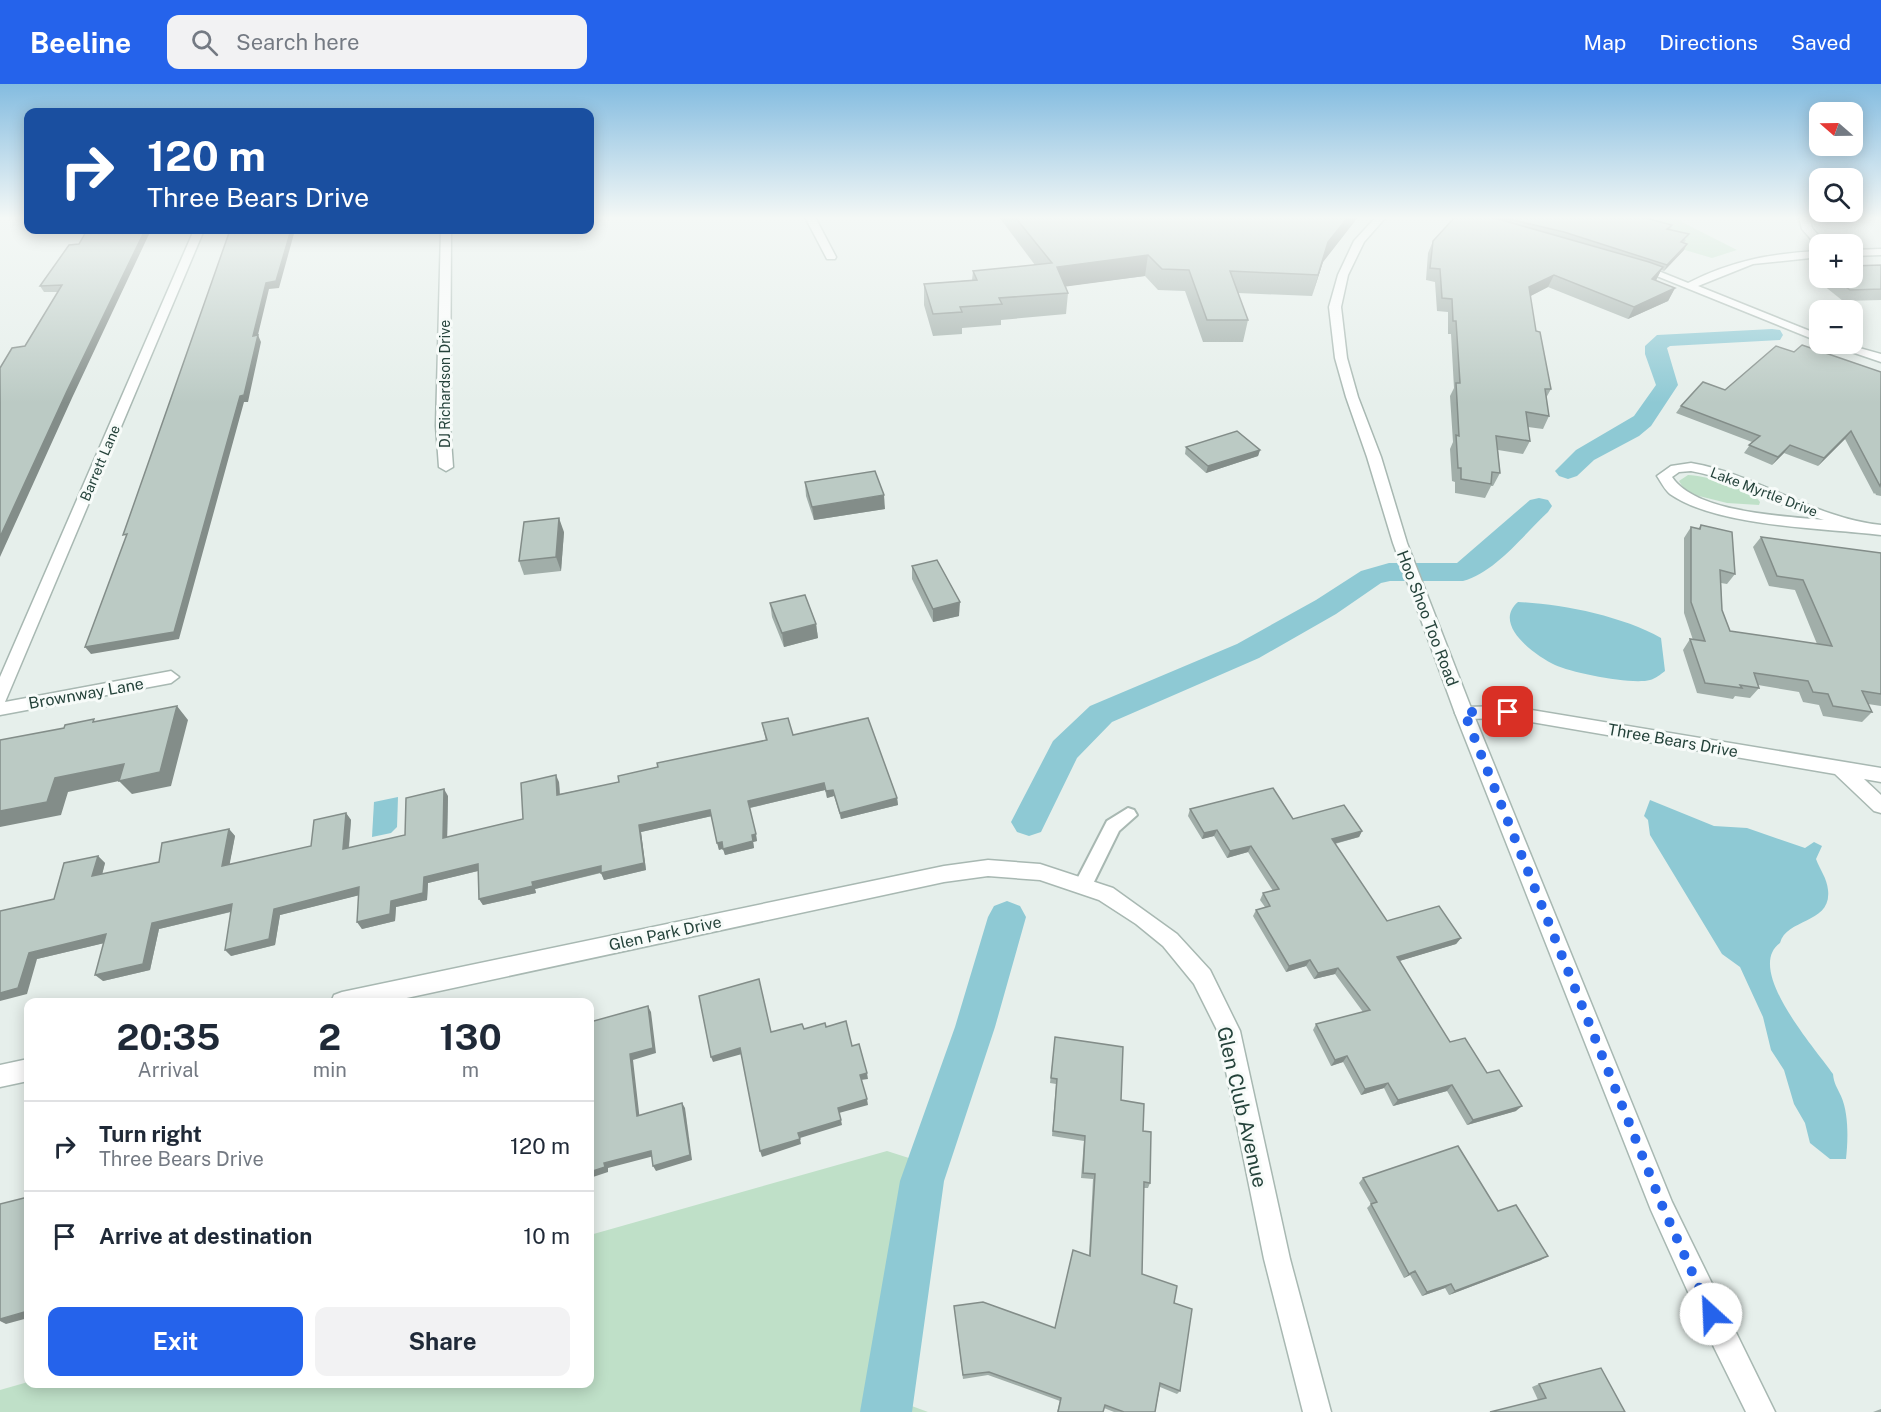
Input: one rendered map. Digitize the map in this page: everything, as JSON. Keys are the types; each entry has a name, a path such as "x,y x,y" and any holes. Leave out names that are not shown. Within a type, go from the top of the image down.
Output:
{"street":[{"name":"Barrett Lane","path":"0,697 178,279"},
{"name":"DJ Richardson Drive","path":"445,279 443,426 446,467"},
{"name":"Hoo Shoo Too Road","path":"1342,279 1335,307 1336,329 1352,397 1415,583 1464,712 1664,1210 1711,1314 1761,1412"},
{"path":"1670,279 1809,335"},
{"path":"1690,286 1705,279"},
{"path":"1863,353 1881,358"},
{"name":"Lake Myrtle Drive","path":"1682,468 1702,469 1745,483 1792,505 1877,529 1712,508 1680,497 1670,490 1664,476 1667,472 1682,468"},
{"name":"Brownway Lane","path":"0,709 171,677"},
{"name":"Three Bears Drive","path":"1464,712 1508,712 1881,775"},
{"path":"1840,768 1881,806"},
{"name":"Glen Club Avenue","path":"988,868 1040,873 1106,894 1143,918 1170,940 1202,977 1229,1031 1277,1259 1317,1412"},
{"name":"Glen Park Drive","path":"361,998 922,879 988,868"},
{"path":"0,1076 24,1071"}],"lane":[{"path":"1083,885 1113,826 1128,814"}],"green space":[{"path":"1688,475 1738,487 1755,497 1760,502 1759,505 1727,503 1691,494 1679,481"},
{"path":"887,1151 912,1159 871,1391 928,1412 0,1412 0,1390 24,1383 24,1388 594,1388 594,1234"}],"water":[{"path":"1518,602 1591,612 1645,630 1661,638 1665,671 1650,680 1630,681 1588,675 1555,665 1527,646 1513,629 1510,620 1511,611"},
{"path":"398,797 397,827 391,833 372,837 374,802"},
{"path":"1650,800 1714,826 1747,828 1805,848 1814,842 1822,846 1816,859 1825,878 1828,890 1827,901 1816,915 1784,935 1771,955 1771,971 1776,989 1786,1008 1833,1074 1847,1119 1846,1159 1830,1159 1810,1143 1805,1123 1794,1104 1784,1070 1771,1050 1763,1017 1740,967 1722,954 1650,835 1648,820 1644,816"}],"building":[{"path":"45,279 121,279 0,537 0,368 12,348 25,346 62,285 40,286"},
{"path":"213,279 277,279 266,283 253,336 258,335 244,395 240,396 174,632 85,647 127,534 123,535"},
{"path":"1062,279 1068,293 999,298 1002,304 960,307 962,312 933,314 924,284 977,280"},
{"path":"1192,279 1233,279 1248,320 1207,320"},
{"path":"1441,279 1546,279 1529,287 1536,331 1540,332 1551,389 1545,389 1549,416 1526,412 1530,441 1496,436 1500,473 1492,472 1491,484 1461,479 1461,468 1458,468 1456,383 1460,383 1456,321 1453,321 1452,299 1442,298"},
{"path":"1564,279 1652,279 1675,288 1634,307"},
{"path":"1863,279 1881,279 1881,289 1850,290 1847,288 1863,288"},
{"path":"1802,345 1809,347 1809,354 1828,354 1881,372 1880,486 1851,431 1824,458 1790,445 1778,457 1749,445 1760,436 1681,406 1703,382 1725,390 1776,346 1794,352"},
{"path":"1237,431 1260,450 1208,466 1186,447"},
{"path":"875,471 884,495 812,507 805,482"},
{"path":"559,518 556,557 519,561 524,522"},
{"path":"1701,525 1732,532 1735,574 1720,570 1722,610 1730,631 1832,646 1803,580 1777,576 1761,537 1881,553 1881,694 1862,691 1872,712 1833,706 1828,694 1813,692 1808,681 1754,673 1759,688 1705,683 1690,639 1705,641 1691,602 1691,527 1700,529"},
{"path":"937,560 960,602 933,609 912,566"},
{"path":"805,595 816,624 782,633 770,603"},
{"path":"177,706 160,772 119,781 124,764 55,778 47,802 0,811 0,740 64,728 65,725 94,719 93,722"},
{"path":"788,718 793,735 868,718 897,798 840,813 833,790 826,791 824,783 748,801 756,834 752,835 753,841 723,849 722,842 717,843 710,810 639,825 644,863 601,873 601,866 532,882 533,886 479,899 478,864 424,877 423,893 391,901 390,914 357,922 359,887 274,909 269,939 225,950 232,904 152,923 143,964 95,975 106,934 29,953 18,988 0,993 0,911 54,899 64,863 98,856 92,876 159,862 162,843 229,829 222,866 311,846 314,820 346,813 343,849 405,835 406,798 444,789 443,838 523,819 521,783 556,775 557,795 619,782 618,776 658,767 657,763 767,740 762,723"},
{"path":"1273,788 1293,819 1344,805 1362,831 1332,839 1387,921 1439,906 1461,938 1397,957 1450,1042 1465,1038 1487,1073 1499,1070 1522,1106 1473,1120 1452,1085 1398,1100 1388,1083 1365,1089 1347,1056 1335,1060 1316,1024 1370,1010 1338,968 1318,973 1310,960 1289,966 1256,910 1270,906 1263,893 1279,889 1251,846 1230,851 1217,830 1204,833 1190,809"},
{"path":"759,979 771,1032 802,1024 804,1029 825,1023 826,1027 846,1021 852,1046 859,1044 867,1073 860,1075 867,1099 838,1108 841,1120 798,1133 800,1139 760,1151 740,1048 711,1057 699,996"},
{"path":"648,1006 653,1048 630,1054 637,1116 682,1103 690,1155 653,1166 651,1151 604,1163 605,1167 594,1171 594,1021"},
{"path":"1055,1037 1123,1047 1121,1100 1144,1104 1143,1131 1151,1132 1150,1183 1144,1182 1142,1274 1177,1286 1174,1303 1192,1309 1180,1391 1160,1383 1155,1412 1124,1412 1105,1405 1103,1412 1058,1412 1061,1398 989,1372 963,1375 954,1306 983,1302 1055,1328 1073,1250 1090,1256 1095,1174 1083,1173 1085,1136 1053,1131 1057,1079 1051,1078"},
{"path":"1458,1146 1498,1211 1516,1205 1548,1256 1455,1291 1451,1284 1427,1292 1415,1271 1409,1274 1371,1204 1377,1202 1363,1178"},
{"path":"24,1198 24,1312 0,1319 0,1204"},
{"path":"1601,1368 1625,1412 1490,1412 1546,1398 1539,1384"}],"waterway":[{"path":"1568,471 1585,455 1630,431 1643,421 1667,385 1656,354 1656,346 1665,340 1772,335"},
{"path":"1029,822 1050,775 1065,749 1086,726 1101,714 1248,651 1326,607 1371,577 1389,572 1463,572 1486,555 1539,506"},
{"path":"886,1412 892,1386 922,1181 975,1027 1007,917"}],"route":[{"path":"1508,712 1464,712 1664,1210 1711,1314"}]}
